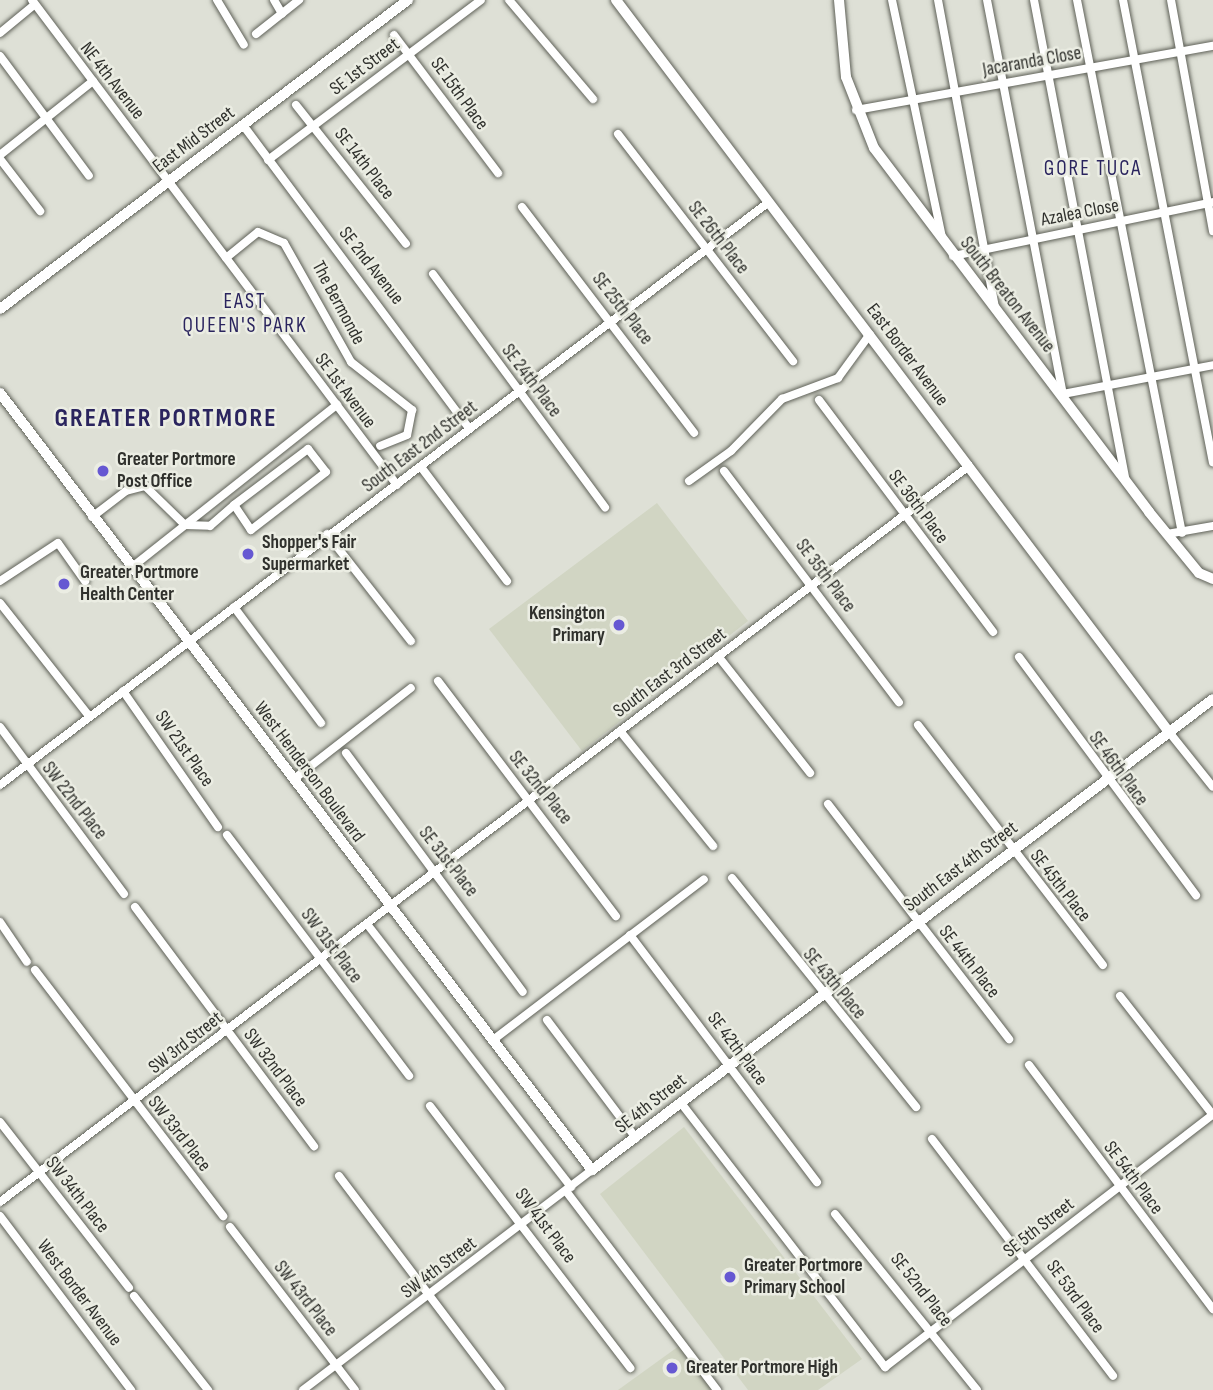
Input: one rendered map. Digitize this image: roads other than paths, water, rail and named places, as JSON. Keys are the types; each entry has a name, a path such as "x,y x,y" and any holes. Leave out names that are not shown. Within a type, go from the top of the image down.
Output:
{"street":[{"path":"218,0 244,45"},
{"path":"274,0 282,13"},
{"path":"256,34 299,0"},
{"name":"East Mid Street","path":"0,309 408,0"},
{"name":"SE 1st Street","path":"268,160 481,0"},
{"path":"509,0 593,99"},
{"name":"East Border Avenue","path":"616,0 1169,732"},
{"name":"South Breaton Avenue","path":"839,0 843,61 856,110 874,148 953,256 1063,394 1127,484 1199,572 1213,579"},
{"path":"892,0 943,241"},
{"path":"938,0 987,248 995,310"},
{"path":"987,0 1063,394 1213,365"},
{"path":"1034,0 1076,230 1127,484"},
{"path":"1077,0 1182,533"},
{"path":"1123,0 1213,462"},
{"path":"1171,0 1210,202 1213,231"},
{"path":"0,33 33,3"},
{"name":"NE 4th Avenue","path":"33,3 167,181"},
{"name":"SE 15th Place","path":"394,35 498,173"},
{"name":"Jacaranda Close","path":"856,110 1213,46"},
{"path":"0,56 89,176"},
{"path":"40,211 0,157 93,81"},
{"name":"SE 14th Place","path":"296,105 406,244"},
{"name":"SE 2nd Avenue","path":"243,125 408,337 470,429"},
{"name":"SE 26th Place","path":"618,134 793,361"},
{"name":"SE 1st Avenue","path":"167,181 397,485"},
{"name":"South East 2nd Street","path":"0,785 88,715 187,643 327,534 421,467 769,202"},
{"name":"Azalea Close","path":"953,256 1210,202"},
{"name":"SE 25th Place","path":"522,207 694,433"},
{"name":"The Bermonde","path":"226,258 258,232 284,243 351,362 412,410 407,435 380,446"},
{"name":"SE 24th Place","path":"433,274 605,507"},
{"path":"689,481 731,450 782,399 838,378 870,334"},
{"name":"West Henderson Boulevard","path":"0,393 187,643 592,1170"},
{"name":"SE 36th Place","path":"819,400 993,632"},
{"path":"131,568 337,405"},
{"path":"234,505 251,530 326,472 298,435"},
{"path":"92,517 126,491 145,486 185,525 210,526 308,449"},
{"name":"South East 3rd Street","path":"389,905 813,587 969,466"},
{"path":"421,467 507,581"},
{"name":"SE 35th Place","path":"724,471 900,702"},
{"path":"1167,534 1213,526"},
{"path":"327,534 411,640"},
{"path":"0,581 58,543 85,581"},
{"path":"0,603 88,715"},
{"path":"234,607 321,723"},
{"path":"718,656 810,773"},
{"name":"SE 46th Place","path":"1019,657 1105,781 1196,895"},
{"name":"SE 32nd Place","path":"438,681 617,916"},
{"path":"294,779 411,688"},
{"name":"SW 21st Place","path":"123,691 218,827"},
{"name":"South East 4th Street","path":"729,1064 1213,699"},
{"name":"SE 45th Place","path":"918,725 1103,965"},
{"name":"SW 22nd Place","path":"0,727 25,765 124,894"},
{"path":"620,731 713,846"},
{"path":"1169,732 1213,788"},
{"name":"SE 31st Place","path":"346,754 523,992"},
{"name":"SE 44th Place","path":"828,804 1009,1039"},
{"name":"SW 31st Place","path":"228,835 410,1076"},
{"name":"SE 43th Place","path":"732,878 823,995 916,1107"},
{"path":"493,1040 704,880"},
{"name":"SW 3rd Street","path":"0,1202 322,960 389,905"},
{"name":"SW 32nd Place","path":"135,907 314,1146"},
{"path":"0,922 27,961"},
{"path":"367,924 569,1189 717,1390"},
{"name":"SE 42th Place","path":"630,935 817,1182"},
{"name":"SW 33rd Place","path":"35,970 223,1216"},
{"path":"1121,996 1213,1115"},
{"path":"547,1020 636,1138"},
{"name":"SE 4th Street","path":"592,1170 729,1064"},
{"name":"SE 54th Place","path":"1029,1065 1213,1309"},
{"name":"SE 5th Street","path":"681,1103 885,1367 1213,1115"},
{"name":"SW 41st Place","path":"430,1106 524,1223 631,1368"},
{"name":"SW 34th Place","path":"0,1122 208,1390"},
{"name":"SE 53rd Place","path":"932,1139 1026,1258 1113,1376"},
{"name":"SW 4th Street","path":"303,1390 592,1170"},
{"path":"339,1176 501,1390"},
{"name":"SE 52nd Place","path":"835,1214 977,1390"},
{"name":"West Border Avenue","path":"0,1216 131,1390"},
{"name":"SW 43rd Place","path":"230,1227 355,1390"}],"place":[{"name":"Greater Portmore Post Office","path":"103,471"},
{"name":"Shopper's Fair Supermarket","path":"248,554"},
{"name":"Greater Portmore Health Center","path":"64,584"},
{"name":"Kensington Primary","path":"619,625"},
{"name":"Greater Portmore Primary School","path":"730,1277"},
{"name":"Greater Portmore High","path":"672,1368"}],"district":[{"name":"GORE TUCA","path":"1093,169"},
{"name":"EAST QUEEN'S PARK","path":"245,314"},
{"name":"GREATER PORTMORE","path":"166,419"}]}
